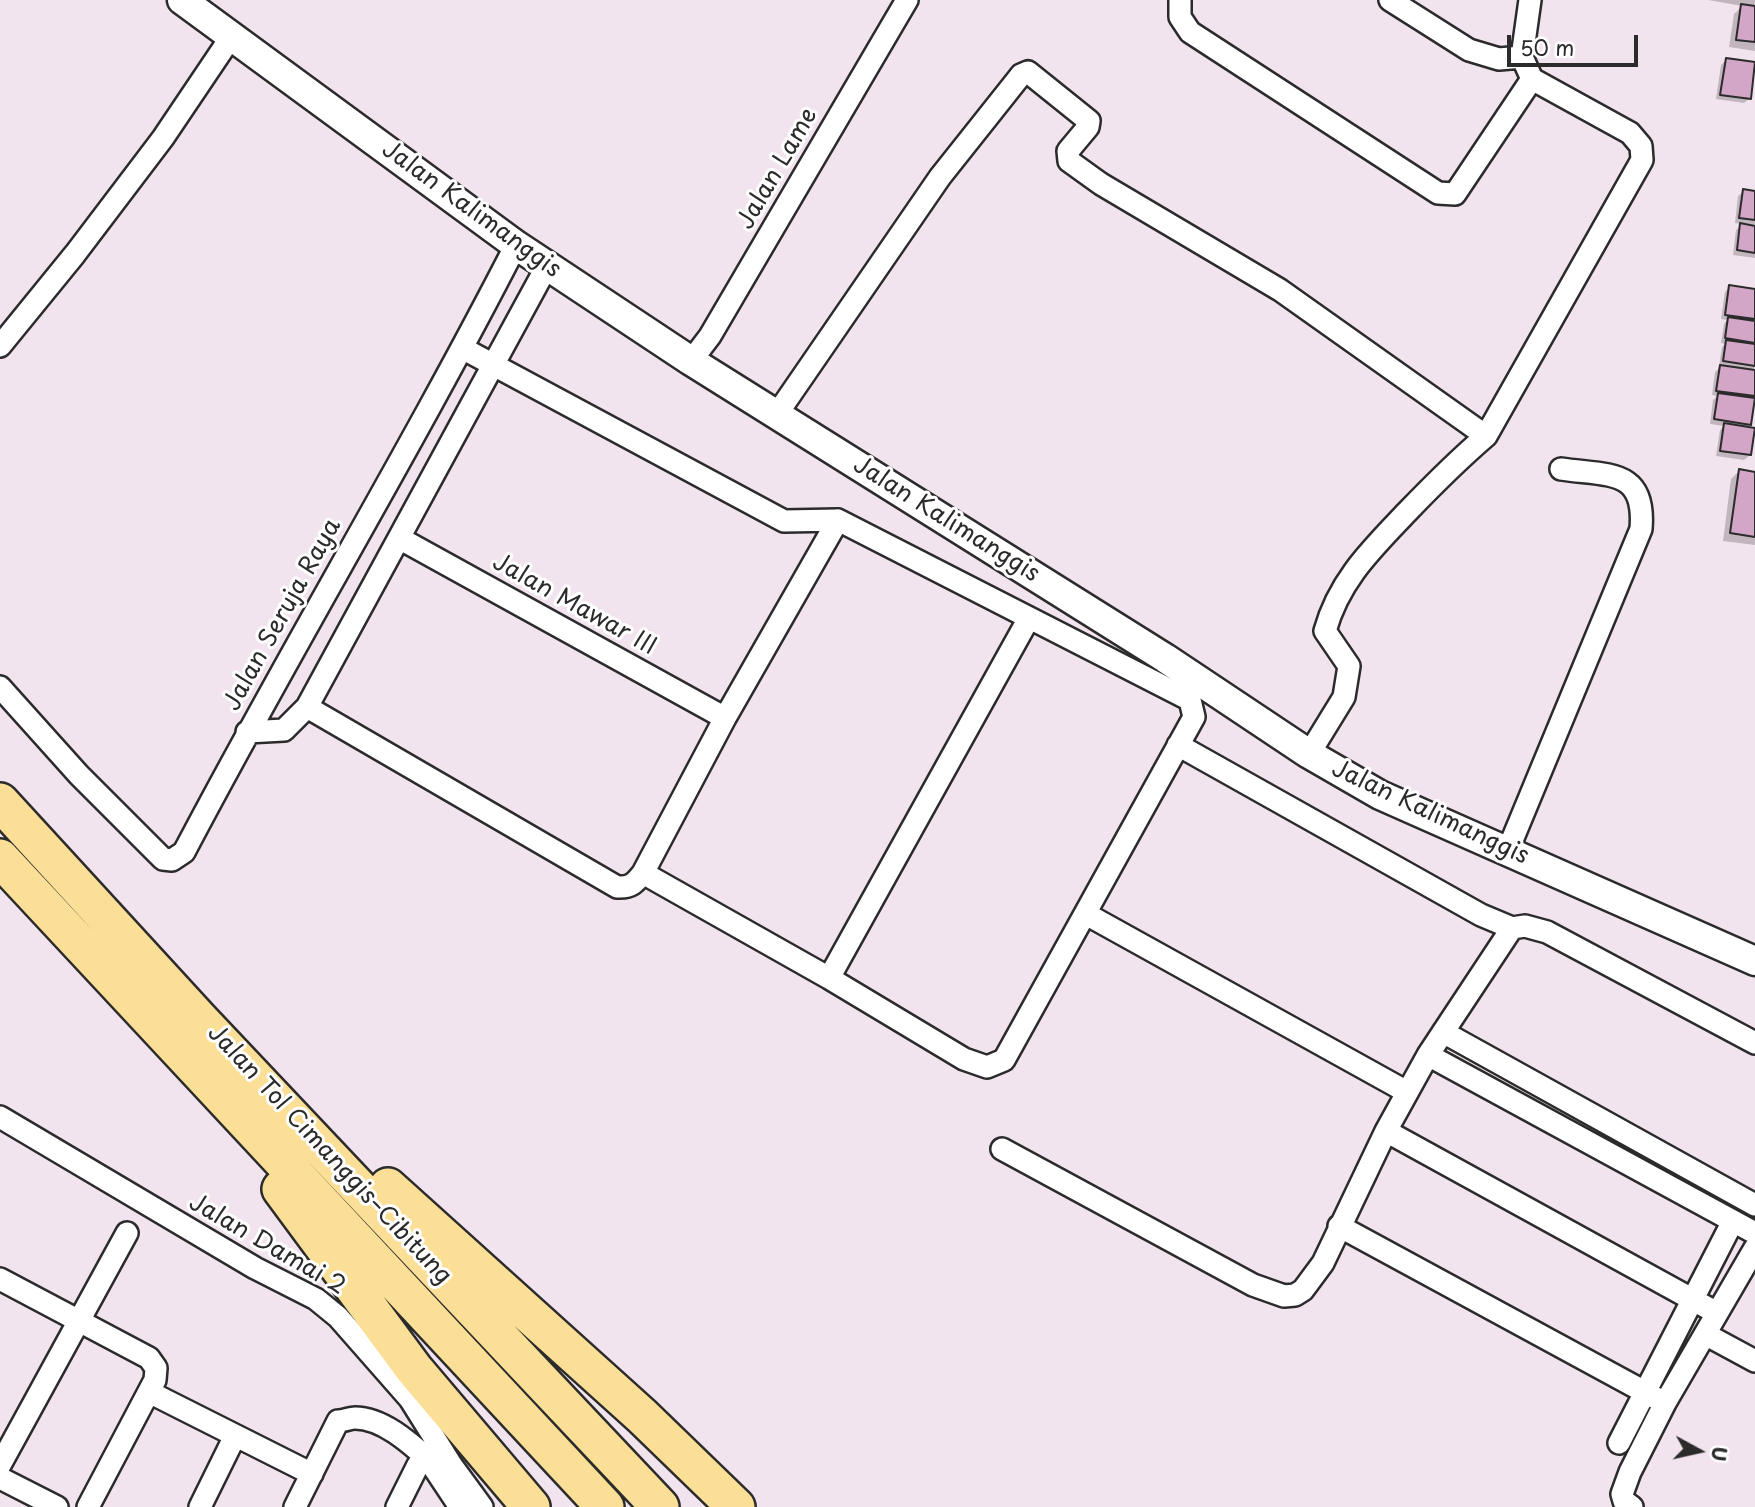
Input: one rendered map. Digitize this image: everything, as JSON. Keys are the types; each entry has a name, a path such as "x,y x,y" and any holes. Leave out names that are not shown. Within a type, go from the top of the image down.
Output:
{"highway":[{"name":"Jalan Tol Cimanggis–Cibitung","path":"0,802 199,1018 660,1507"},
{"name":"Jalan Tol Cimanggis–Cibitung","path":"0,858 605,1507"},
{"path":"199,1018 516,1301 642,1416 736,1507"},
{"path":"170,1040 415,1368 531,1507"}],"main road":[{"name":"Jalan Kalimanggis","path":"182,0 547,266 691,361 1165,658 1309,754 1380,795 1755,961"}],"street":[{"name":"Jalan Lame","path":"691,361 710,336 907,0"},
{"path":"1178,0 1180,17 1190,32 1438,193 1455,194 1532,79"},
{"path":"1390,0 1469,50 1499,59 1522,57"},
{"path":"1309,754 1344,697 1349,666 1325,631 1331,608 1359,563 1453,464 1486,436 1642,160 1642,146 1630,133 1532,79 1522,57 1530,0"},
{"path":"0,346 155,149 231,37"},
{"path":"777,414 940,177 1021,75 1028,72 1089,121 1088,127 1068,151 1069,161 1101,184 1280,290 1486,436"},
{"name":"Jalan Seruja Raya","path":"247,732 516,245"},
{"name":"Jalan Seruja Raya","path":"247,732 284,730 307,706 547,266"},
{"path":"461,348 784,521 838,520 1190,700 1194,717 1086,914 1004,1060 987,1067 964,1059 829,978 643,873"},
{"path":"1508,850 1642,529 1640,497 1636,488 1626,480 1561,469"},
{"path":"307,706 617,887 626,888 634,884 643,873 725,718 838,520"},
{"name":"Jalan Mawar III","path":"399,538 725,718"},
{"path":"829,978 1029,618"},
{"path":"310,622 343,637"},
{"path":"0,687 79,775 163,859 172,860 184,852 247,732"},
{"path":"1178,746 1481,915 1512,928 1524,926 1546,932 1755,1043"},
{"path":"1086,914 1407,1092"},
{"path":"1002,1149 1253,1285 1284,1296 1295,1295 1303,1290 1323,1263 1407,1092 1428,1055 1512,928"},
{"path":"1443,1032 1685,1166 1753,1200"},
{"path":"1428,1055 1755,1233"},
{"name":"Jalan Damai 2","path":"0,1117 255,1268 316,1299 338,1317 411,1399 452,1466 482,1507"},
{"path":"1386,1131 1717,1313"},
{"path":"1673,1188 1685,1166"},
{"path":"1619,1443 1733,1222"},
{"path":"1339,1226 1665,1403"},
{"path":"0,1465 127,1233"},
{"path":"1632,1507 1624,1501 1623,1489 1665,1403 1755,1248"},
{"path":"0,1279 154,1362 156,1374 149,1392 88,1507"},
{"path":"1705,1334 1755,1361"},
{"path":"149,1392 312,1474"},
{"path":"295,1507 338,1422 356,1418 377,1424 407,1440 428,1459 460,1507"},
{"path":"200,1507 235,1436"},
{"path":"397,1507 418,1465 428,1459"},
{"path":"0,1478 57,1507"}],"building":[{"path":"1741,4 1755,6 1755,42 1736,40"},
{"path":"1726,58 1755,62 1751,99 1720,95"},
{"path":"1743,189 1755,191 1755,220 1739,218"},
{"path":"1740,223 1755,226 1755,253 1737,250"},
{"path":"1729,285 1755,289 1755,319 1725,315"},
{"path":"1728,317 1755,321 1755,343 1725,338"},
{"path":"1726,340 1755,344 1755,366 1723,361"},
{"path":"1720,365 1755,370 1755,396 1716,391"},
{"path":"1718,393 1755,398 1751,425 1714,419"},
{"path":"1724,423 1755,428 1751,455 1720,451"},
{"path":"1739,469 1755,472 1755,537 1730,533"}]}
